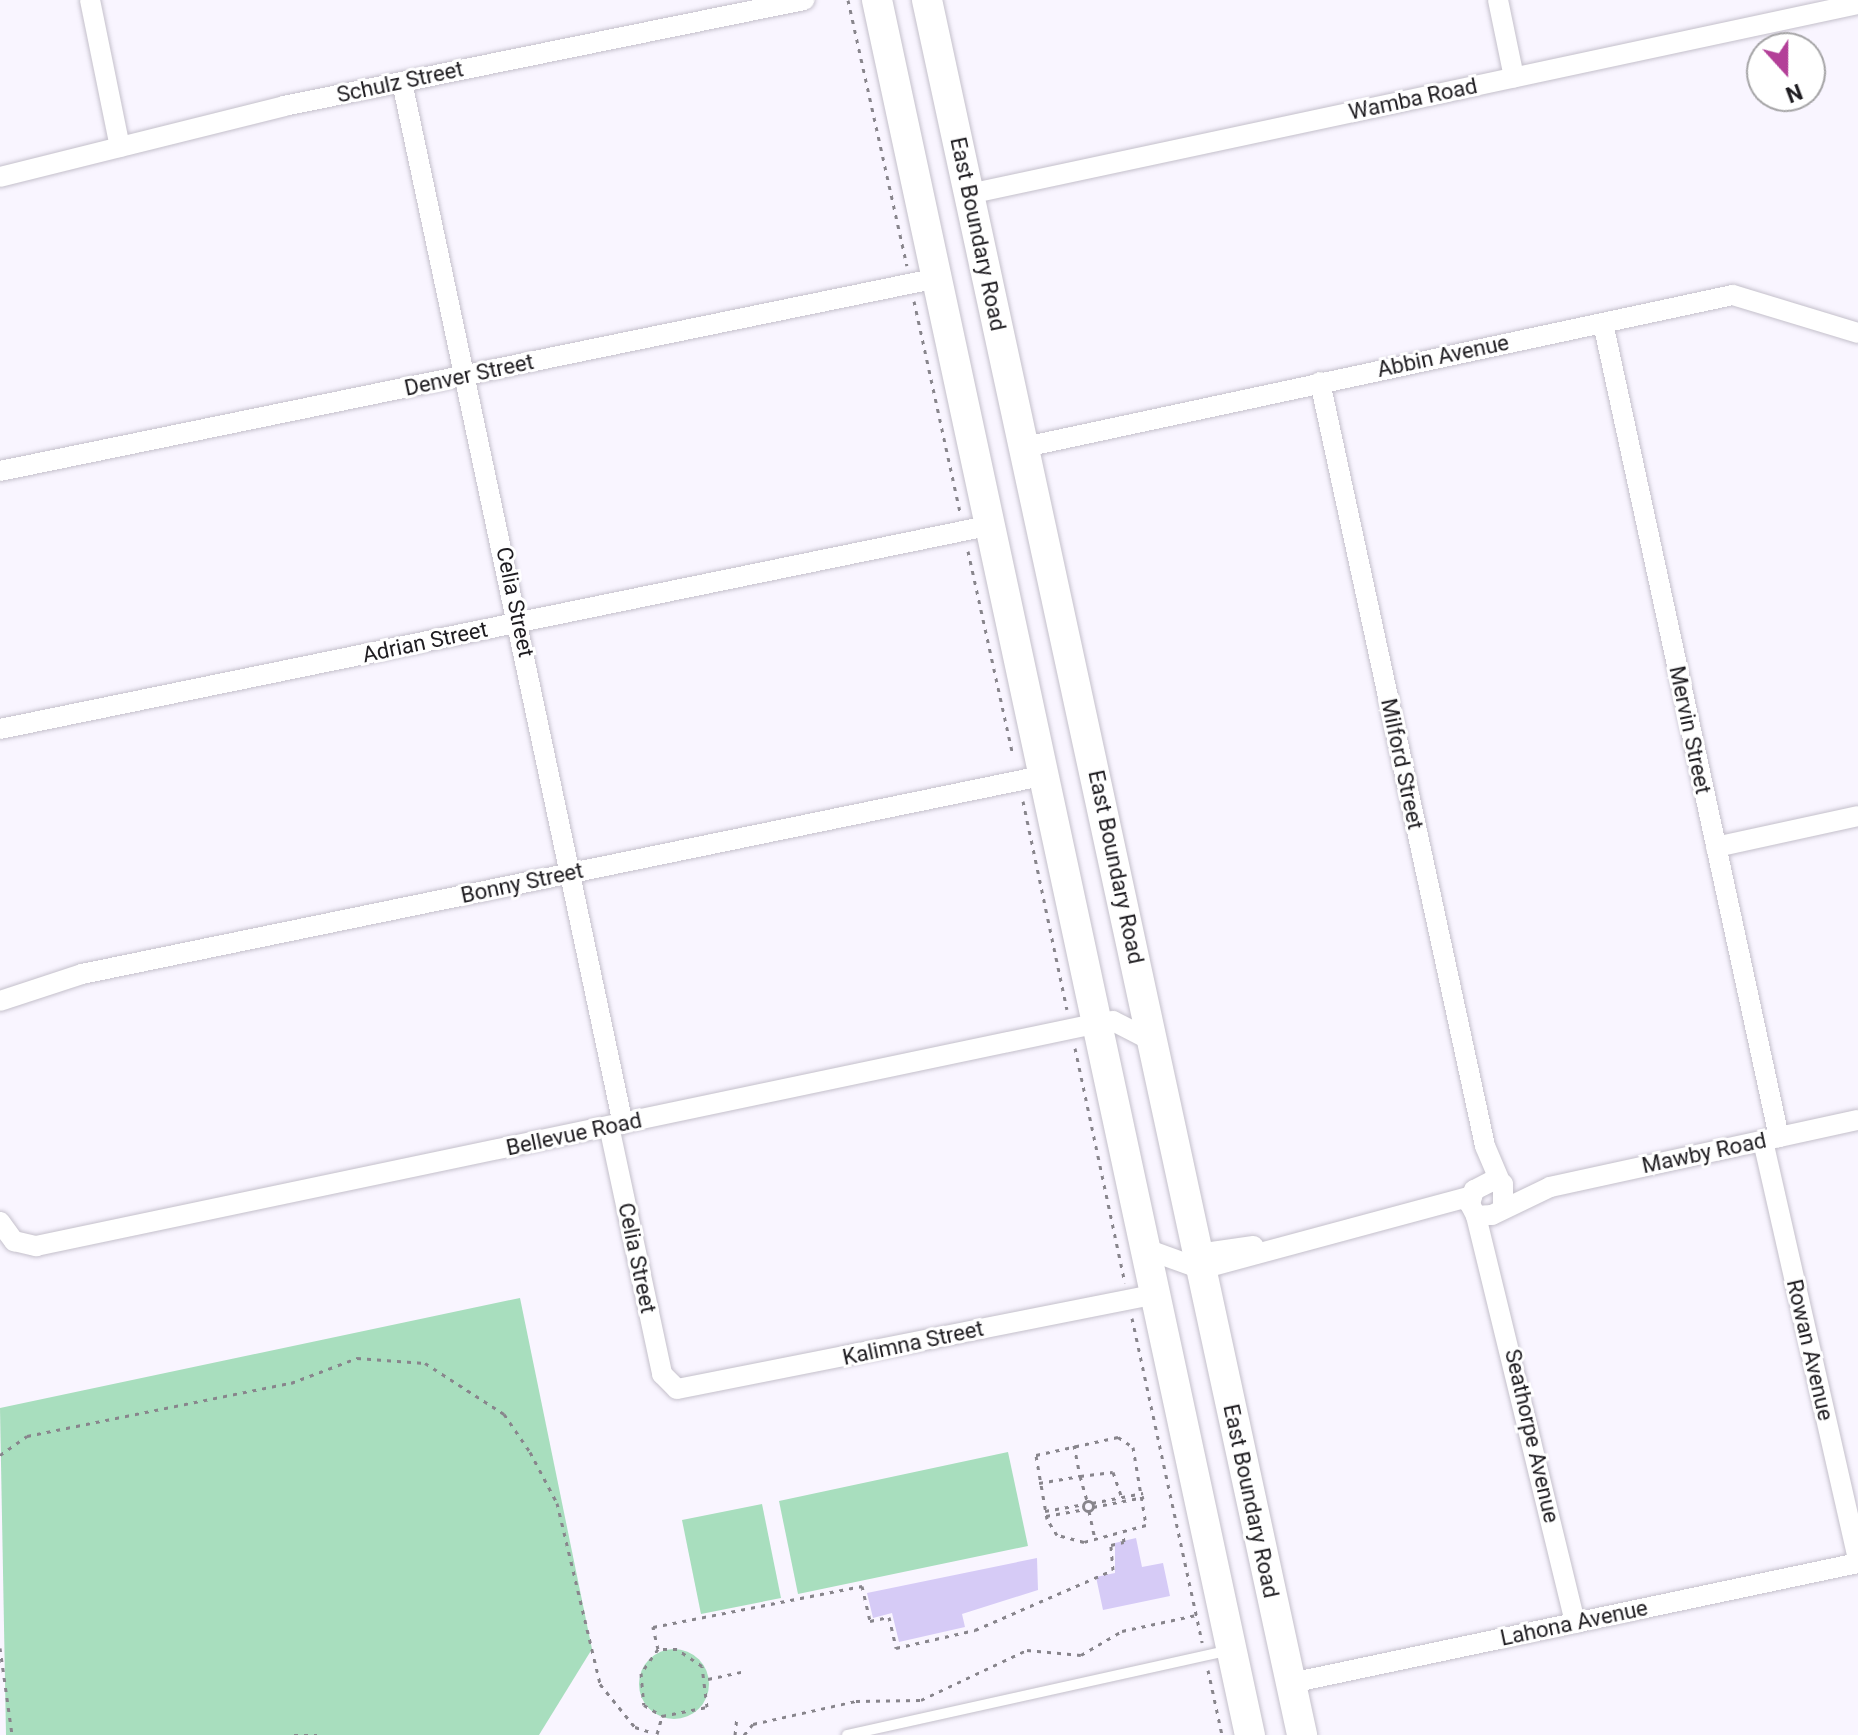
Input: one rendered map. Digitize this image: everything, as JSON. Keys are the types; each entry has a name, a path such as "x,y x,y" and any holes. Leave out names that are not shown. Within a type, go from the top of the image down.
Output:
{"main road":[{"path":"877,0 908,141 924,281 978,528 1019,650 1032,778 1085,1026 1146,1249 1142,1296 1218,1654 1250,1735"},
{"name":"East Boundary Road","path":"927,0 1302,1735"},
{"path":"908,141 956,131"},
{"path":"1019,650 1067,640"}],"street":[{"path":"90,0 120,147"},
{"name":"Schulz Street","path":"0,177 402,82 804,0"},
{"path":"1498,0 1514,77"},
{"name":"Wamba Road","path":"969,194 1858,4"},
{"name":"Celia Street","path":"402,82 572,873 661,1368 671,1386"},
{"name":"Denver Street","path":"0,471 924,281"},
{"name":"Abbin Avenue","path":"1025,447 1733,295 1858,333"},
{"name":"Mervin Street","path":"1603,323 1716,847 1771,1139"},
{"name":"Milford Street","path":"1320,382 1485,1146 1488,1199"},
{"name":"Adrian Street","path":"0,729 978,528"},
{"name":"Bonny Street","path":"0,1001 82,974 1032,778"},
{"path":"1716,847 1858,816"},
{"name":"Bellevue Road","path":"0,1222 14,1241 36,1246 1085,1026 1113,1021 1154,1042"},
{"name":"Mawby Road","path":"1146,1249 1200,1261 1858,1120"},
{"name":"Rowan Avenue","path":"1771,1139 1858,1561"},
{"name":"Seathorpe Avenue","path":"1488,1199 1490,1249 1575,1623"},
{"name":"Kalimna Street","path":"671,1386 699,1387 1142,1296"},
{"name":"Lahona Avenue","path":"1291,1686 1858,1561"},
{"path":"1291,1686 1291,1735"}],"lane":[{"path":"847,1735 1218,1654"}],"path":[{"path":"848,0 924,281 1032,778 1142,1296 1196,1615 1218,1654 1222,1735"},
{"path":"0,1455 27,1436 291,1383 357,1358 425,1363 504,1414 530,1452 557,1503 600,1684 635,1727 656,1734 662,1716"},
{"path":"1127,1438 1144,1495 1146,1525 1123,1535 1096,1540 1062,1538 1045,1514 1039,1483 1040,1451 1074,1444 1127,1438"},
{"path":"1074,1444 1096,1540"},
{"path":"1039,1483 1113,1472 1123,1499"},
{"path":"1045,1514 1144,1495"},
{"path":"658,1649 653,1627 862,1586 870,1621 889,1617 896,1648 975,1630 1113,1570 1111,1545 1124,1542 1123,1535"},
{"path":"744,1735 753,1724 856,1701 921,1700 1027,1650 1081,1655 1122,1631 1196,1615"},
{"path":"0,1648 12,1735"},
{"path":"658,1649 644,1660 640,1694 662,1716"},
{"path":"658,1649 695,1658 708,1679 707,1707 662,1716"},
{"path":"708,1679 746,1671"},
{"path":"735,1735 737,1716"},
{"path":"294,1735 317,1735"}],"green space":[{"path":"520,1298 592,1649 539,1735 6,1735 0,1408"},
{"path":"1008,1452 1028,1546 798,1594 779,1501"},
{"path":"762,1504 781,1598 701,1614 682,1520"},
{"path":"667,1649 681,1649 703,1664 709,1684 707,1697 699,1709 681,1719 667,1719 645,1704 639,1691 639,1677 654,1655"}],"building":[{"path":"1136,1538 1142,1567 1163,1563 1170,1596 1103,1610 1096,1577 1115,1573 1115,1543"},
{"path":"1037,1558 1038,1590 962,1614 965,1627 899,1642 892,1613 873,1618 867,1593"}]}
